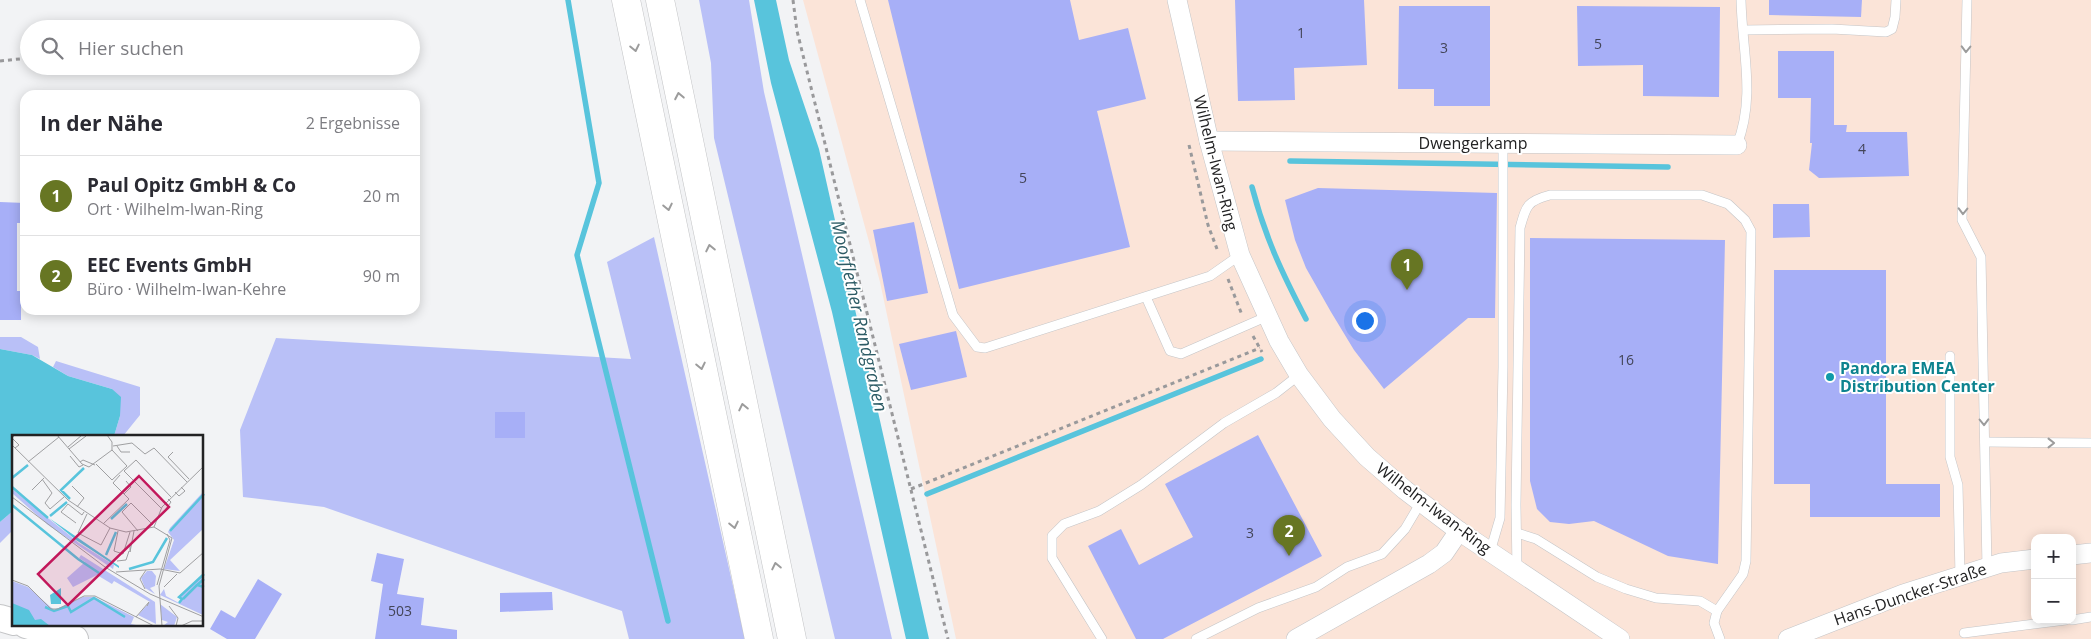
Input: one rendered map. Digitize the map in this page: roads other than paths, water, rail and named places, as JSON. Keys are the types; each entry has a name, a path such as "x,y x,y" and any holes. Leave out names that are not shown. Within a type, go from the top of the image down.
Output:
{"highway":[{"path":"626,0 759,639"},
{"path":"660,0 791,631"}],"street":[{"name":"Wilhelm-Iwan-Ring","path":"1177,0 1209,140 1240,255 1279,340 1299,375 1332,419 1367,457 1421,502 1459,531 1620,639"},
{"name":"Dwengerkamp","path":"1209,140 1503,150 1737,145"},
{"path":"1296,639 1429,564 1444,553 1459,531"},
{"path":"2076,555 2091,553"},
{"name":"Hans-Duncker-Straße","path":"1788,639 1894,598 1960,576 2002,563 2031,559"},
{"path":"30,626 75,639"}],"lane":[{"path":"860,0 953,315 977,347 985,348 1210,276 1240,255"},
{"path":"1737,145 1744,126 1748,104 1741,0"},
{"path":"1744,30 1832,29 1886,32 1892,29 1896,0"},
{"path":"1967,0 1962,220 1981,257 1987,568"},
{"path":"1490,552 1500,518 1503,367 1503,150"},
{"path":"1517,570 1520,228 1526,208 1537,198 1550,195 1702,195 1728,204 1745,220 1751,231 1746,561 1743,574 1717,611 1714,623 1720,639"},
{"path":"1146,297 1170,351 1181,354 1268,316"},
{"path":"1950,356 1950,457 1958,485 1960,576"},
{"path":"1102,639 1052,558 1052,536 1064,524 1099,511 1141,485 1224,423 1276,393 1299,375"},
{"path":"1985,442 2091,443"},
{"path":"1196,639 1258,608 1316,587 1347,568 1382,554 1405,529 1421,502"},
{"path":"1517,533 1536,539 1597,577 1626,589 1656,598 1700,601 1717,611"},
{"path":"2076,619 2091,617"},
{"path":"1964,633 2035,624"}],"waterway":[{"path":"568,0 599,183 577,255 668,621"},
{"path":"1290,161 1668,167"},
{"path":"1252,187 1275,254 1306,319"},
{"path":"927,494 1261,359"}],"place":[{"name":"Paul Opitz GmbH & Co","path":"1407,290"},
{"name":"Pandora EMEA Distribution Center","path":"1830,377"},
{"name":"EEC Events GmbH","path":"1289,556"}],"water label":[{"name":"Moorflether Randgraben","path":"859,316"}]}
